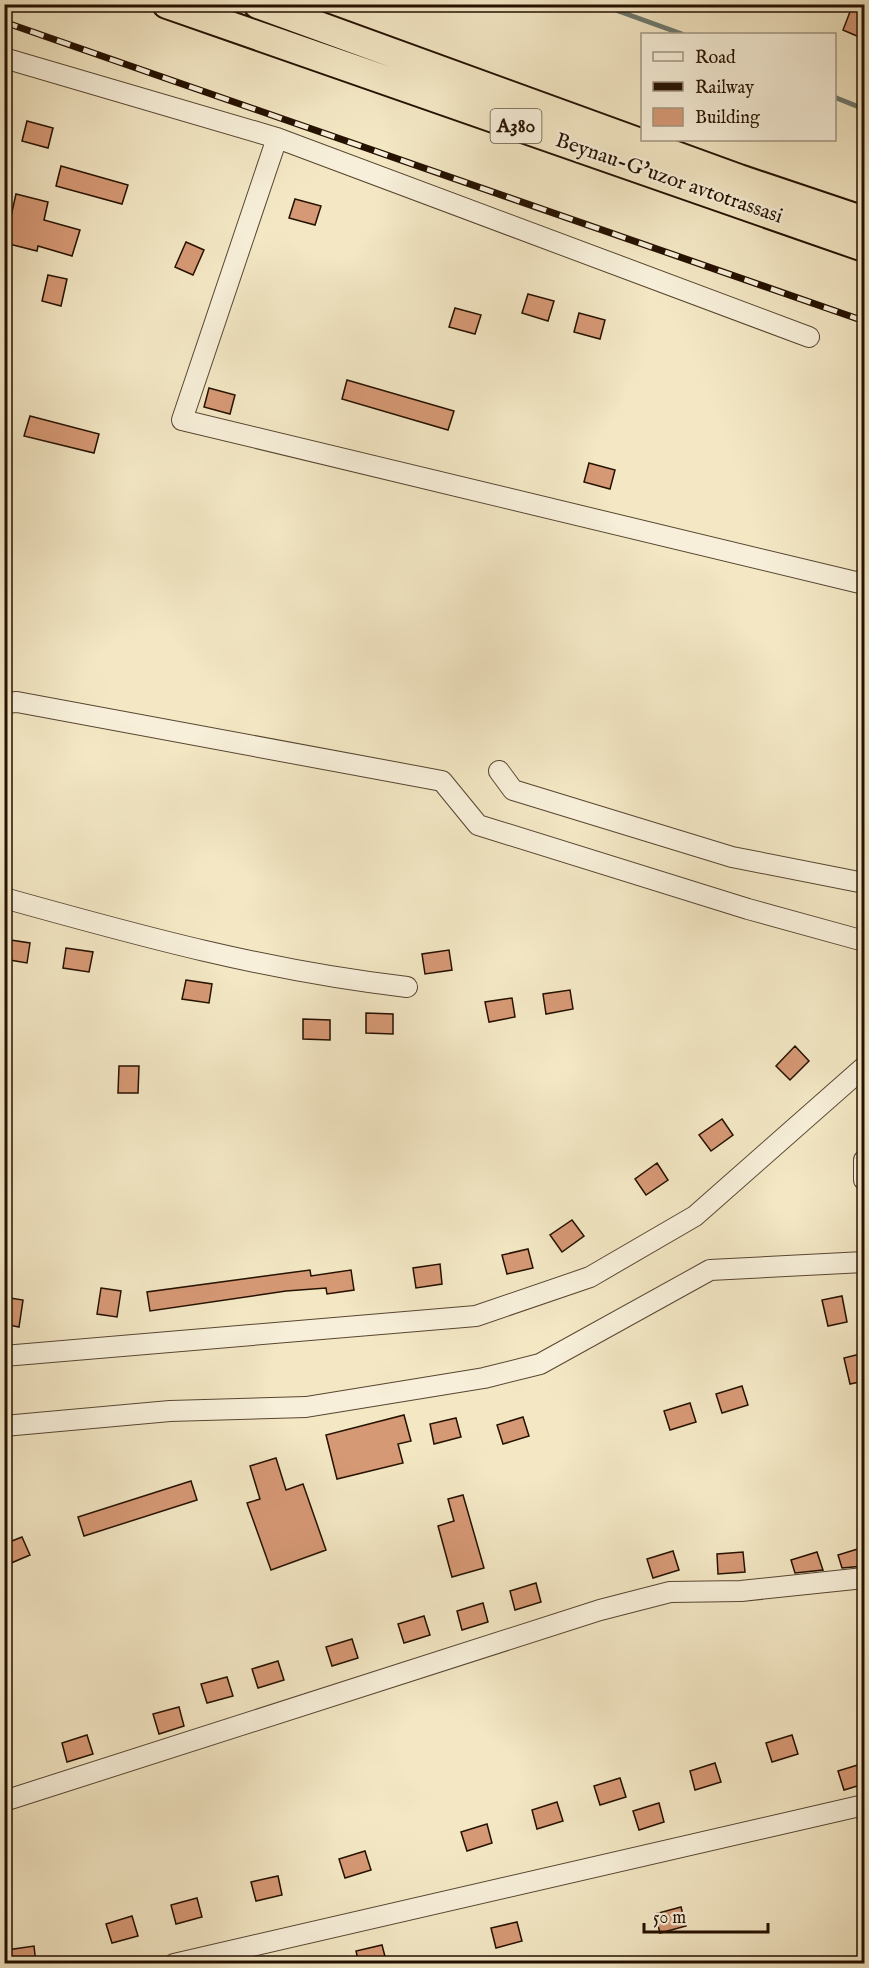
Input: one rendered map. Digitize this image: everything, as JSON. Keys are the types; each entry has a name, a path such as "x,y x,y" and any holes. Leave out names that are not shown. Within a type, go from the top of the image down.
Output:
{"highway":[{"name":"Beynau-G'uzor avtotrassasi","path":"167,4 864,247"},
{"name":"Beynau-G'uzor avtotrassasi","path":"258,4 739,179 864,221"}],"street":[{"path":"4,58 277,138 809,337"},
{"path":"277,138 182,420 864,584"},
{"path":"4,703 17,702 442,781 478,825 748,909 864,941"},
{"path":"499,771 513,790 732,857 864,883"},
{"path":"4,898 190,950 331,978 407,987"},
{"path":"4,1356 476,1316 590,1277 695,1216 864,1067"},
{"path":"864,1160 864,1180"},
{"path":"4,1426 170,1411 306,1407 484,1378 540,1364 710,1270 864,1262"},
{"path":"4,1801 600,1610 670,1592 741,1591 864,1578"},
{"path":"174,1964 864,1805"}],"building":[{"path":"853,4 864,4 864,39 843,30"},
{"path":"27,121 53,128 48,148 22,141"},
{"path":"61,166 128,185 122,204 56,186"},
{"path":"16,194 48,202 44,220 80,230 72,256 38,246 37,251 5,243"},
{"path":"295,199 321,206 315,225 289,218"},
{"path":"186,242 204,250 193,275 175,267"},
{"path":"48,275 67,279 61,306 42,301"},
{"path":"528,294 554,301 548,321 522,313"},
{"path":"455,308 481,315 475,334 449,327"},
{"path":"579,313 605,320 600,339 574,332"},
{"path":"347,380 454,411 448,430 342,399"},
{"path":"209,388 235,395 230,414 204,407"},
{"path":"30,416 99,434 94,453 24,436"},
{"path":"589,463 615,470 610,489 584,482"},
{"path":"4,939 30,943 27,963 4,959"},
{"path":"66,948 93,952 89,972 63,968"},
{"path":"449,950 452,970 425,974 422,954"},
{"path":"186,980 212,984 209,1003 182,999"},
{"path":"570,990 573,1009 546,1014 543,994"},
{"path":"512,998 515,1017 489,1022 485,1002"},
{"path":"366,1013 393,1014 393,1034 366,1033"},
{"path":"303,1019 330,1020 330,1040 303,1039"},
{"path":"795,1046 809,1061 790,1080 776,1066"},
{"path":"119,1066 139,1066 138,1093 118,1093"},
{"path":"722,1119 733,1135 711,1151 699,1135"},
{"path":"657,1163 668,1180 646,1195 635,1179"},
{"path":"572,1220 584,1236 562,1252 550,1235"},
{"path":"528,1249 533,1268 507,1274 502,1255"},
{"path":"440,1264 442,1284 416,1288 413,1268"},
{"path":"310,1270 311,1276 351,1270 354,1290 327,1294 326,1288 286,1291 150,1311 147,1292"},
{"path":"101,1288 121,1291 117,1317 97,1314"},
{"path":"842,1296 847,1322 828,1326 822,1300"},
{"path":"4,1297 23,1300 19,1327 4,1324"},
{"path":"864,1353 864,1381 850,1384 844,1358"},
{"path":"742,1386 748,1405 722,1413 716,1394"},
{"path":"690,1403 696,1422 670,1430 664,1411"},
{"path":"404,1415 411,1441 398,1444 403,1463 337,1479 326,1435"},
{"path":"523,1417 529,1436 503,1444 497,1425"},
{"path":"456,1418 461,1437 434,1444 430,1424"},
{"path":"276,1458 286,1490 303,1484 326,1550 271,1570 247,1503 260,1499 250,1466"},
{"path":"191,1481 197,1500 84,1536 78,1517"},
{"path":"463,1495 484,1568 452,1577 438,1526 454,1521 448,1499"},
{"path":"22,1537 30,1555 4,1566 4,1544"},
{"path":"864,1547 864,1566 842,1568 838,1555"},
{"path":"673,1551 679,1570 653,1578 647,1559"},
{"path":"743,1552 745,1572 718,1574 717,1554"},
{"path":"817,1552 823,1570 795,1573 791,1560"},
{"path":"536,1583 541,1602 515,1610 510,1591"},
{"path":"483,1603 488,1622 462,1630 457,1611"},
{"path":"424,1616 430,1635 404,1643 398,1624"},
{"path":"352,1639 358,1658 332,1666 326,1647"},
{"path":"278,1661 284,1680 258,1688 252,1669"},
{"path":"227,1677 233,1696 207,1703 201,1684"},
{"path":"179,1707 184,1726 159,1734 153,1714"},
{"path":"87,1735 93,1754 67,1762 62,1743"},
{"path":"792,1735 798,1754 772,1762 766,1743"},
{"path":"715,1763 721,1782 695,1790 690,1771"},
{"path":"864,1763 864,1784 844,1790 838,1771"},
{"path":"620,1778 626,1797 600,1805 594,1786"},
{"path":"557,1802 563,1821 537,1829 532,1810"},
{"path":"659,1803 664,1822 639,1830 633,1811"},
{"path":"487,1824 492,1843 467,1851 461,1832"},
{"path":"365,1851 371,1870 345,1878 339,1859"},
{"path":"278,1876 282,1895 256,1901 251,1882"},
{"path":"197,1898 202,1917 176,1924 171,1905"},
{"path":"681,1907 686,1926 660,1933 655,1914"},
{"path":"132,1916 138,1936 112,1943 106,1924"},
{"path":"517,1922 522,1941 496,1948 491,1928"},
{"path":"382,1945 387,1964 359,1964 356,1951"},
{"path":"34,1946 36,1964 9,1964 7,1950"}],"waterway":[{"path":"599,4 679,33"},
{"path":"836,98 864,109"}],"railway":[{"path":"4,22 864,321"}]}
